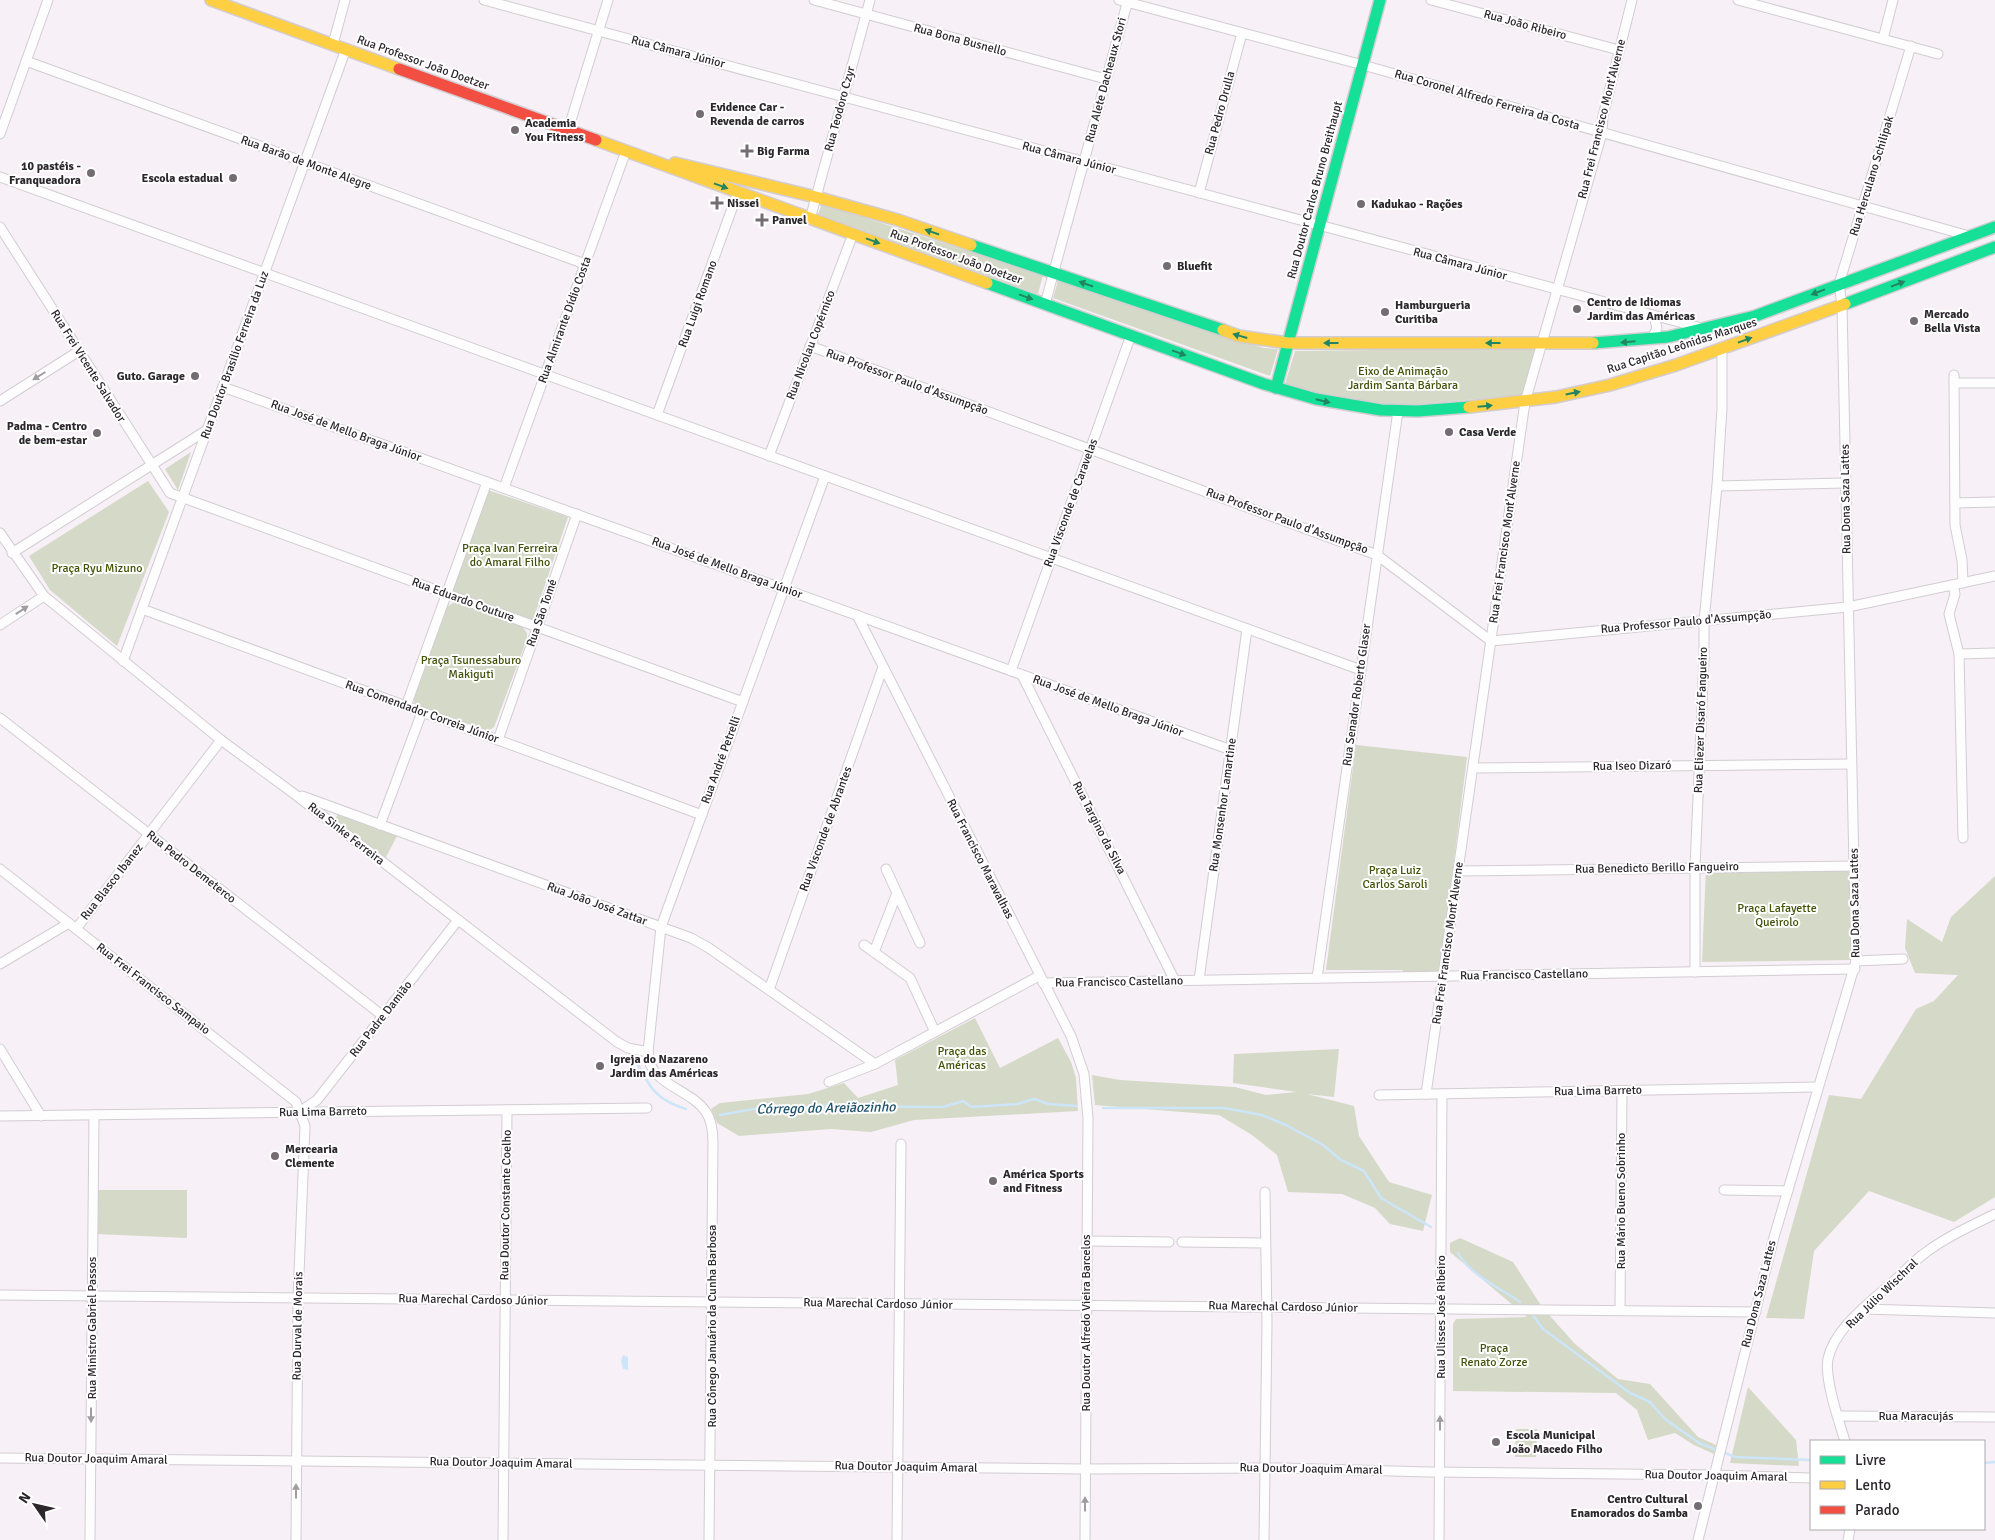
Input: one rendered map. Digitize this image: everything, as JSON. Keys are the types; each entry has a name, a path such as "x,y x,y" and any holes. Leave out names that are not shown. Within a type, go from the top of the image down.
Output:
{"main road":[{"name":"Rua Professor João Doetzer","path":"211,0 1276,388"},
{"name":"Rua Doutor Carlos Bruno Breithaupt","path":"1276,388 1380,0"},
{"name":"Rua Professor João Doetzer","path":"626,151 816,197 898,220 1239,336 1288,343"},
{"name":"Rua Capitão Leônidas Marques","path":"1288,343 1600,343 1652,339 1707,329 1755,316 1995,227"},
{"name":"Rua Capitão Leônidas Marques","path":"1276,388 1334,403 1366,409 1398,411 1525,402 1610,385 1641,376 1842,306 1995,247"}],"street":[{"path":"0,134 48,0"},
{"path":"333,44 345,0"},
{"name":"Rua Câmara Júnior","path":"484,0 1707,329"},
{"path":"568,130 608,0"},
{"name":"Rua Bona Busnello","path":"814,0 1106,80"},
{"name":"Rua Teodoro Czyr","path":"810,218 870,0"},
{"name":"Rua João Ribeiro","path":"1431,0 1619,50"},
{"name":"Rua Frei Francisco Mont'Alverne","path":"1426,1094 1525,402 1602,133 1603,116 1632,0"},
{"path":"1738,0 1938,54"},
{"path":"1883,39 1893,0"},
{"name":"Rua Coronel Alfredo Ferreira da Costa","path":"1125,1 1363,65 1969,236"},
{"name":"Rua Alete Dacheaux Stori","path":"1045,304 1106,80 1125,1"},
{"name":"Rua Pedro Drulla","path":"1199,193 1242,33"},
{"name":"Rua Herculano Schilipak","path":"1842,306 1839,284 1911,46"},
{"name":"Rua Doutor Brasílio Ferreira da Luz","path":"123,660 346,49"},
{"name":"Rua Barão de Monte Alegre","path":"26,61 585,264"},
{"name":"Rua Almirante Dídio Costa","path":"504,488 626,151"},
{"path":"0,177 1360,670"},
{"name":"Rua Luigi Romano","path":"657,415 738,192"},
{"name":"Rua Frei Vicente Salvador","path":"0,227 167,490 182,498"},
{"name":"Rua Nicolau Copérnico","path":"769,456 852,234"},
{"name":"Rua Dona Saza Lattes","path":"1698,1540 1788,1191 1817,1087 1856,965 1855,866 1850,764 1842,306"},
{"path":"1652,339 1657,328 1654,316"},
{"name":"Rua Visconde de Caravelas","path":"1011,671 1131,335"},
{"name":"Rua Professor Paulo d'Assumpção","path":"810,346 1377,554 1491,641 1848,607 1995,576"},
{"name":"Rua Eliezer Disaró Fangueiro","path":"1695,972 1695,867 1704,621 1717,486 1722,408 1722,348"},
{"path":"0,401 79,351"},
{"path":"1963,583 1962,560 1956,530 1954,379 1995,383"},
{"name":"Rua José de Mello Braga Júnior","path":"223,387 1231,750"},
{"name":"Rua Senador Roberto Glaser","path":"1317,978 1398,411"},
{"path":"12,553 207,430"},
{"name":"Rua André Petrelli","path":"648,1052 661,927 825,476"},
{"path":"406,706 487,482"},
{"path":"1717,486 1846,483"},
{"name":"Rua Eduardo Couture","path":"182,498 743,702"},
{"path":"1955,503 1995,502"},
{"name":"Rua São Tomé","path":"498,740 577,514"},
{"name":"Rua Sinke Ferreira","path":"0,533 12,553 44,596 221,740 293,793 617,1042 628,1048 648,1052"},
{"path":"1953,585 1954,599 1949,614 1959,654 1963,838"},
{"path":"0,624 44,596"},
{"name":"Rua Comendador Correia Júnior","path":"142,609 702,815"},
{"name":"Rua Francisco Maravalhas","path":"856,615 1077,1049 1084,1074 1088,1107"},
{"name":"Rua Monsenhor Lamartine","path":"1198,980 1247,629"},
{"path":"1959,654 1995,653"},
{"name":"Rua Visconde de Abrantes","path":"768,990 883,667"},
{"name":"Rua Targino da Silva","path":"1022,675 1175,981"},
{"path":"380,825 422,712"},
{"name":"Rua Pedro Demeterco","path":"0,718 383,1016"},
{"name":"Rua Blasco Ibanez","path":"0,964 73,926 149,834 221,740"},
{"name":"Rua Iseo Dizaró","path":"1473,768 1850,764"},
{"name":"Rua João José Zattar","path":"293,793 703,944 875,1064"},
{"name":"Rua Benedicto Berillo Fangueiro","path":"1458,871 1855,866"},
{"name":"Rua Frei Francisco Sampaio","path":"0,869 292,1097 299,1113"},
{"path":"886,869 920,943"},
{"path":"874,952 897,893"},
{"name":"Rua Padre Damião","path":"299,1113 317,1100 458,920"},
{"path":"864,945 910,978 935,1032"},
{"name":"Rua Francisco Castellano","path":"829,1082 875,1064 1041,979 1175,981 1695,972 1856,965 1903,960"},
{"path":"0,1049 42,1116"},
{"name":"Rua Cônego Januário da Cunha Barbosa","path":"648,1052 649,1064 657,1075 696,1102 706,1112 711,1127 713,1143 709,1540"},
{"name":"Rua Lima Barreto","path":"1379,1095 1817,1087"},
{"name":"Rua Mário Bueno Sobrinho","path":"1620,1310 1622,1091"},
{"name":"Rua Ulisses José Ribeiro","path":"1439,1540 1442,1094"},
{"name":"Rua Doutor Alfredo Vieira Barcelos","path":"1085,1540 1088,1107"},
{"name":"Rua Lima Barreto","path":"0,1116 647,1108"},
{"name":"Rua Doutor Constante Coelho","path":"503,1540 507,1110"},
{"name":"Rua Durval de Morais","path":"296,1540 298,1298 305,1126 299,1113"},
{"name":"Rua Ministro Gabriel Passos","path":"90,1540 94,1115"},
{"path":"897,1540 901,1144"},
{"path":"1724,1190 1788,1191"},
{"path":"1264,1192 1267,1307 1264,1540"},
{"name":"Rua Júlio Wischral","path":"1845,1440 1828,1372 1828,1360 1833,1346 1840,1335 1854,1318 1924,1254 1946,1239 1995,1214"},
{"path":"1087,1241 1169,1242"},
{"path":"1182,1242 1264,1243"},
{"name":"Rua Marechal Cardoso Júnior","path":"0,1296 1756,1312"},
{"path":"1864,1309 1995,1313"},
{"name":"Rua Maracujás","path":"1838,1416 1995,1417"},
{"name":"Rua Doutor Joaquim Amaral","path":"0,1458 1085,1469 1265,1468 1440,1472 1715,1474 1810,1478"}],"green space":[{"path":"822,204 1043,275 1038,294 818,214"},
{"path":"1058,281 1264,348 1278,349 1270,376 1053,298"},
{"name":"Eixo de Animação Jardim Santa Bárbara","path":"1535,348 1523,395 1400,406 1346,400 1285,384 1295,351"},
{"path":"191,452 178,490 165,469"},
{"name":"Praça Ryu Mizuno","path":"148,481 169,512 117,646 50,590 29,556"},
{"name":"Praça Ivan Ferreira do Amaral Filho","path":"488,490 568,517 533,620 452,592"},
{"name":"Praça Tsunessaburo Makiguti","path":"455,602 521,625 527,633 527,639 496,722 494,727 488,731 417,706 414,702 414,695 446,607"},
{"name":"Praça Luiz Carlos Saroli","path":"1356,745 1467,757 1440,972 1403,973 1403,970 1326,970"},
{"path":"338,814 398,834 385,859 334,821"},
{"name":"Praça Lafayette Queirolo","path":"1706,868 1849,870 1851,960 1702,962"},
{"path":"1995,876 1995,1197 1954,1222 1869,1191 1814,1251 1804,1319 1766,1318 1829,1095 1861,1099 1916,1009 1934,1001 1958,975 1915,973 1905,948 1907,919 1942,942 1951,917"},
{"name":"Praça das Américas","path":"975,1018 1000,1068 1058,1038 1071,1062 1076,1078 1078,1111 914,1120 871,1132 831,1129 739,1136 717,1123 711,1109 720,1103 808,1094 844,1083 858,1098 898,1085 895,1060"},
{"path":"1339,1049 1334,1097 1307,1094 1354,1106 1359,1136 1389,1182 1432,1195 1423,1231 1390,1224 1375,1208 1342,1194 1288,1192 1277,1155 1252,1135 1219,1115 1095,1105 1092,1075 1120,1080 1235,1087 1266,1095 1297,1092 1233,1083 1234,1054"},
{"path":"97,1190 187,1190 187,1238 96,1234"},
{"name":"Praça Renato Zorze","path":"1460,1238 1513,1262 1542,1307 1575,1344 1618,1379 1650,1384 1698,1437 1716,1445 1714,1454 1694,1445 1675,1433 1648,1440 1637,1410 1616,1393 1453,1391 1453,1324 1456,1319 1527,1317 1450,1252 1450,1243"},
{"path":"1748,1387 1796,1440 1799,1466 1730,1463"},
{"path":"1516,1429 1537,1429 1536,1457 1515,1457"}],"water":[{"path":"623,1355 628,1357 628,1370 623,1369 621,1361"}],"waterway":[{"name":"Córrego do Areiãozinho","path":"633,1055 653,1089 666,1100 686,1109"},
{"name":"Córrego do Areiãozinho","path":"720,1115 766,1107 786,1112 813,1106 943,1107 963,1101 972,1107 1017,1104 1034,1099 1049,1104 1077,1106"},
{"name":"Córrego do Areiãozinho","path":"1103,1108 1224,1108 1262,1115 1286,1125 1323,1145 1341,1160 1364,1171 1381,1198 1431,1227"},
{"name":"Córrego do Areiãozinho","path":"1458,1253 1470,1268 1520,1302"},
{"name":"Córrego do Areiãozinho","path":"1532,1314 1543,1329 1630,1393 1650,1402 1665,1419 1699,1443 1735,1457 1810,1460"},
{"name":"Córrego do Areiãozinho","path":"1985,1463 1995,1462"}],"traffic: fast":[{"path":"1276,388 1380,0"},
{"path":"1593,343 1668,337 1755,316 1995,227"},
{"path":"971,245 1223,330"},
{"path":"1845,304 1995,247"},
{"path":"987,283 1264,384 1316,399 1381,410 1418,411 1469,407"}],"traffic: slow":[{"path":"211,0 399,69"},
{"path":"596,140 987,283"},
{"path":"675,163 816,197 898,220 971,245"},
{"path":"1469,407 1556,397 1610,385 1676,365 1845,304"},
{"path":"1223,330 1239,336 1288,343 1593,343"}],"traffic: jam":[{"path":"399,69 596,140"}],"place":[{"name":"Evidence Car - Revenda de carros","path":"700,114"},
{"name":"Academia You Fitness","path":"515,130"},
{"name":"Big Farma","path":"747,151"},
{"name":"10 pastéis - Franqueadora","path":"91,173"},
{"name":"Escola estadual","path":"233,178"},
{"name":"Nissei","path":"717,203"},
{"name":"Kadukao - Rações","path":"1361,204"},
{"name":"Panvel","path":"762,220"},
{"name":"Bluefit","path":"1167,266"},
{"name":"Centro de Idiomas Jardim das Américas","path":"1577,309"},
{"name":"Hamburgueria Curitiba","path":"1385,312"},
{"name":"Mercado Bella Vista","path":"1914,321"},
{"name":"Guto. Garage","path":"195,376"},
{"name":"Casa Verde","path":"1449,432"},
{"name":"Padma - Centro de bem-estar","path":"97,433"},
{"name":"Igreja do Nazareno Jardim das Américas","path":"600,1066"},
{"name":"Mercearia Clemente","path":"275,1156"},
{"name":"América Sports and Fitness","path":"993,1181"},
{"name":"Escola Municipal João Macedo Filho","path":"1496,1442"},
{"name":"Centro Cultural Enamorados do Samba","path":"1698,1506"}]}
